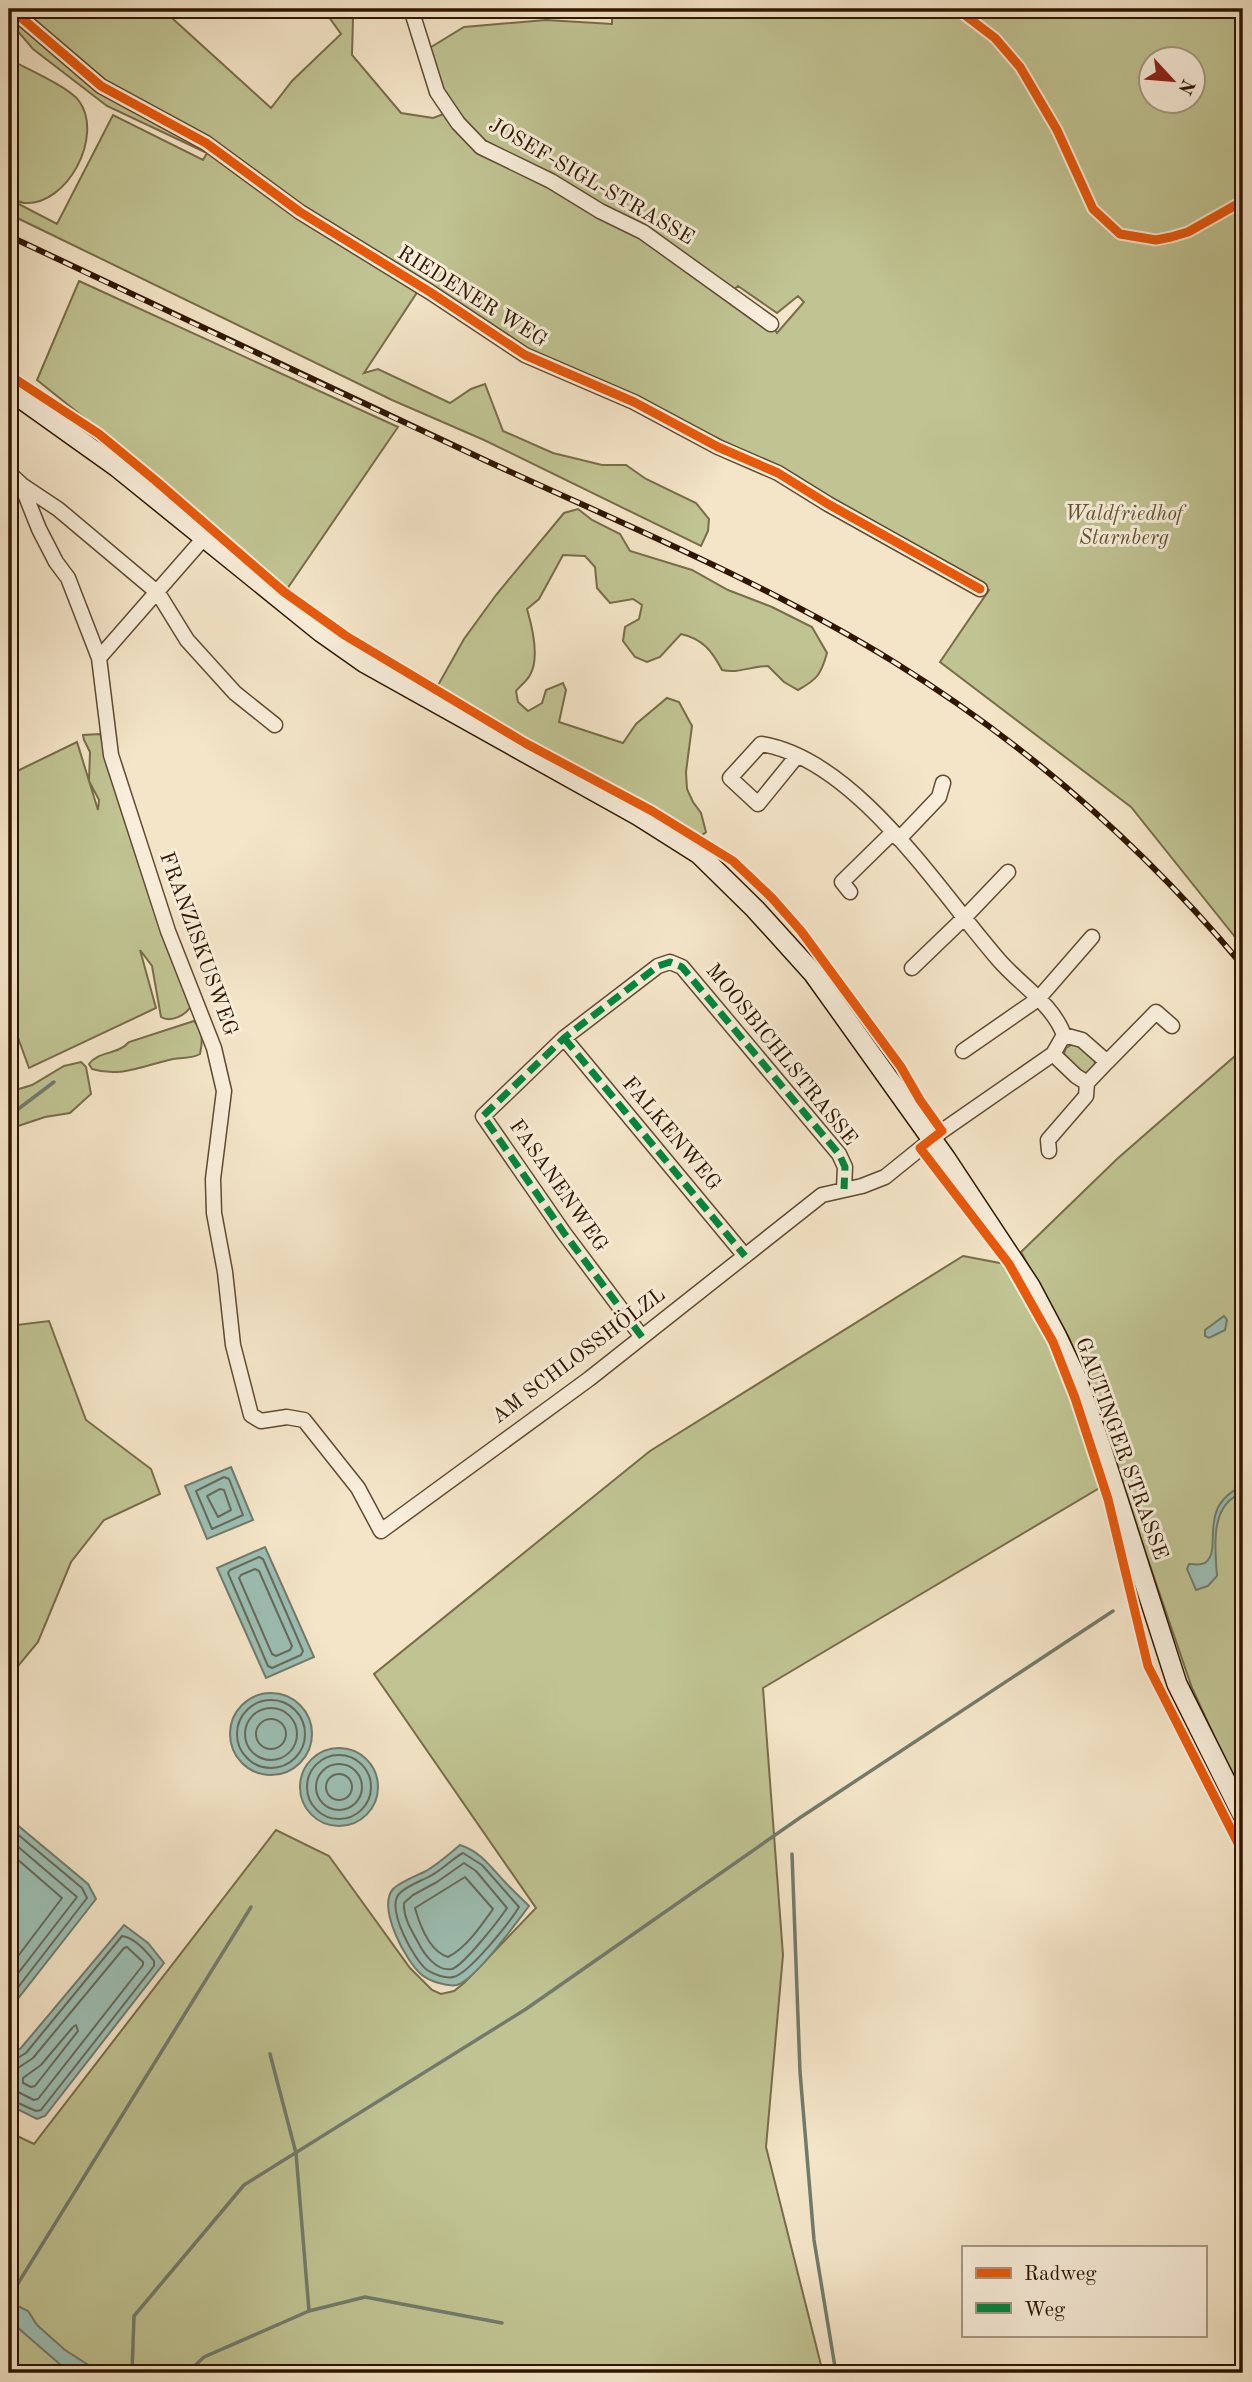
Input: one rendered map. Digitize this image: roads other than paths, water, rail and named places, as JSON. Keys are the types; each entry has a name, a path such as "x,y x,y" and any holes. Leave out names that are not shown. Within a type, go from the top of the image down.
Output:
{"main road":[{"name":"GAUTINGER STRASSE","path":"9,390 117,467 203,539 321,632 365,663 639,816 699,854 755,909 813,974 932,1139 1030,1286 1066,1357 1101,1447 1177,1684 1243,1816"}],"street":[{"name":"RIEDENER WEG","path":"11,9 101,86 206,143 300,212 430,292 525,355 634,402 718,447 778,472 828,504 980,589"},
{"name":"JOSEF-SIGL-STRASSE","path":"411,9 437,92 458,123 481,147 551,181 600,211 643,232 771,324"},
{"name":"FRANZISKUSWEG","path":"9,473 21,484 39,529 56,562 68,578 99,658 111,755 168,931 214,1048 224,1091 212,1179 214,1213 225,1272 233,1345 251,1415 261,1420 287,1417"},
{"path":"21,484 58,509 158,593 187,640 235,693 275,724"},
{"path":"99,658 203,539"},
{"path":"797,756 758,804 730,778 761,744 777,746 797,756 832,776 862,800 896,835 999,960 1058,1018 1064,1035 1053,1054 1087,1083"},
{"path":"850,892 842,882 939,797 943,783"},
{"path":"912,968 1008,872"},
{"path":"962,1051 1038,999 1093,937"},
{"name":"MOOSBICHLSTRASSE","path":"564,1038 658,966 670,962 682,967 839,1154 845,1167 844,1189"},
{"path":"1049,1151 1048,1140 1086,1096 1087,1083 1156,1012 1172,1026"},
{"path":"1064,1035 1082,1040 1107,1062"},
{"name":"FALKENWEG","path":"564,1038 745,1256"},
{"name":"FASANENWEG","path":"564,1038 483,1116 564,1233 642,1337"},
{"name":"AM SCHLOSSHÖLZL","path":"287,1417 304,1420 314,1431 358,1488 381,1531 506,1437 589,1379 822,1195 862,1186 885,1177 932,1139 1053,1054"}],"water":[{"path":"1224,1316 1227,1320 1225,1330 1209,1338 1205,1336 1205,1330"},
{"path":"231,1467 253,1520 207,1539 185,1486"},
{"path":"1243,1486 1243,1493 1224,1506 1219,1517 1215,1541 1217,1576 1208,1586 1196,1590 1187,1569 1189,1564 1202,1564 1211,1556 1215,1515 1220,1504 1229,1494"},
{"path":"265,1547 314,1657 266,1678 217,1568"},
{"path":"263,1693 279,1693 294,1700 305,1711 312,1726 309,1750 300,1763 279,1775 263,1775 248,1768 237,1757 230,1742 230,1726 237,1711 248,1700"},
{"path":"339,1748 354,1751 367,1759 375,1772 378,1787 375,1802 367,1815 354,1823 339,1826 324,1823 311,1815 303,1802 300,1787 303,1772 311,1759 324,1751"},
{"path":"9,1818 88,1884 96,1899 9,2010"},
{"path":"460,1845 485,1860 529,1906 474,1973 457,1985 449,1985 425,1977 408,1959 391,1921 389,1898 396,1886 430,1868"},
{"path":"124,1925 148,1943 164,1963 45,2116 37,2119 9,2105 9,2055 21,2048"},
{"path":"9,2297 14,2304 28,2311 37,2325 65,2350 101,2373 70,2373 9,2320"}],"waterway":[{"path":"9,1116 54,1082"},
{"path":"132,2373 134,2316 244,2185 526,2009 801,1817 1113,1611"},
{"path":"792,1854 800,2072 814,2240 836,2373"},
{"path":"9,2298 251,1907"},
{"path":"270,2054 296,2153 309,2311"},
{"path":"187,2373 204,2357 309,2311 365,2297 502,2323"}],"railway":[{"path":"9,236 694,556 845,633 894,662 990,727 1081,800 1165,880 1243,966"}],"park label":[{"name":"Waldfriedhof Starnberg","path":"1124,526"}]}
